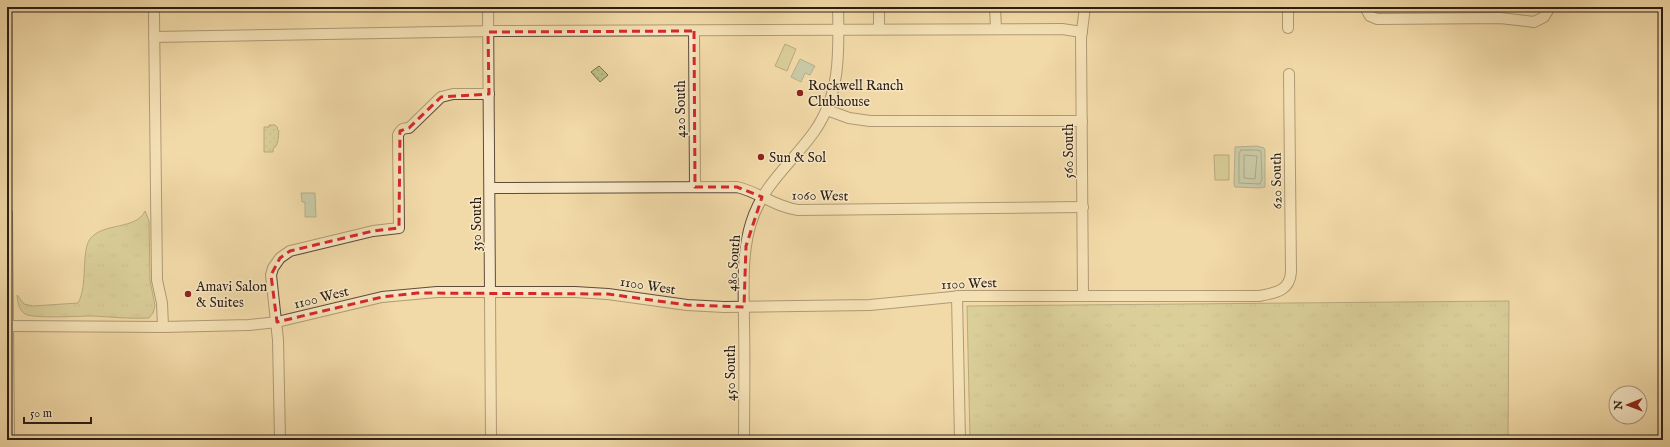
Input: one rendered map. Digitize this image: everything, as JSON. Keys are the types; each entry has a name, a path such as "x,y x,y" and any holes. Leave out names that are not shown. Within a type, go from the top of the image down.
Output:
{"street":[{"name":"350 South","path":"488,7 491,440"},
{"name":"480 South","path":"744,306 746,246 751,223 762,197 773,180 814,132 827,110 837,75 838,7"},
{"path":"879,7 879,29"},
{"path":"995,7 996,29"},
{"name":"560 South","path":"1083,296 1082,32 1085,7"},
{"path":"1288,7 1288,28"},
{"path":"1368,11 1382,20 1500,18 1530,22 1538,21 1544,17 1550,7"},
{"path":"154,14 157,280 162,308 163,327"},
{"path":"154,37 838,29 1062,28 1082,32"},
{"name":"420 South","path":"694,31 694,187"},
{"name":"620 South","path":"1285,287 1290,280 1292,272 1289,74"},
{"path":"280,440 277,322 271,275 273,268 280,258 290,251 373,231 399,228 398,135 400,131 403,128 409,128 441,97 453,94 489,94"},
{"path":"827,110 849,118 870,121 1082,120"},
{"name":"1060 West","path":"490,188 737,187 746,189 780,206 798,210 1082,208"},
{"path":"7,212 9,440"},
{"name":"1100 West","path":"8,326 232,326 277,322 382,297 417,293 576,292 608,294 687,305 744,306 870,305 957,296 1259,296 1278,292 1285,287"},
{"path":"957,296 960,440"},
{"name":"450 South","path":"744,306 744,440"}],"highlighted area":[{"path":"694,31 695,187 737,187 762,197 746,246 744,307 687,305 608,294 417,293 382,297 277,322 271,275 280,258 290,251 373,231 399,228 400,131 409,128 441,97 489,94 488,32"}],"green space":[{"path":"785,44 796,49 787,71 775,66"},
{"path":"599,66 608,75 600,82 591,72"},
{"path":"269,125 275,125 278,128 278,141 273,149 273,152 264,152 264,127 269,127"},
{"path":"1214,155 1229,155 1229,180 1215,180"},
{"path":"145,211 149,221 150,280 155,306 153,313 149,318 30,316 21,310 17,295 24,304 33,306 78,303 83,288 87,244 90,239 103,230 135,221 141,217"},
{"path":"1509,301 1508,440 970,440 967,306"}],"water":[{"path":"800,59 815,66 810,75 805,73 801,82 791,77"},
{"path":"1257,146 1264,148 1265,151 1265,187 1235,187 1235,147"},
{"path":"301,193 315,193 316,217 305,217 305,202 302,202"}],"place":[{"name":"Rockwell Ranch Clubhouse","path":"800,93"},
{"name":"Sun & Sol","path":"761,157"},
{"name":"Amavi Salon & Suites","path":"188,294"}]}
